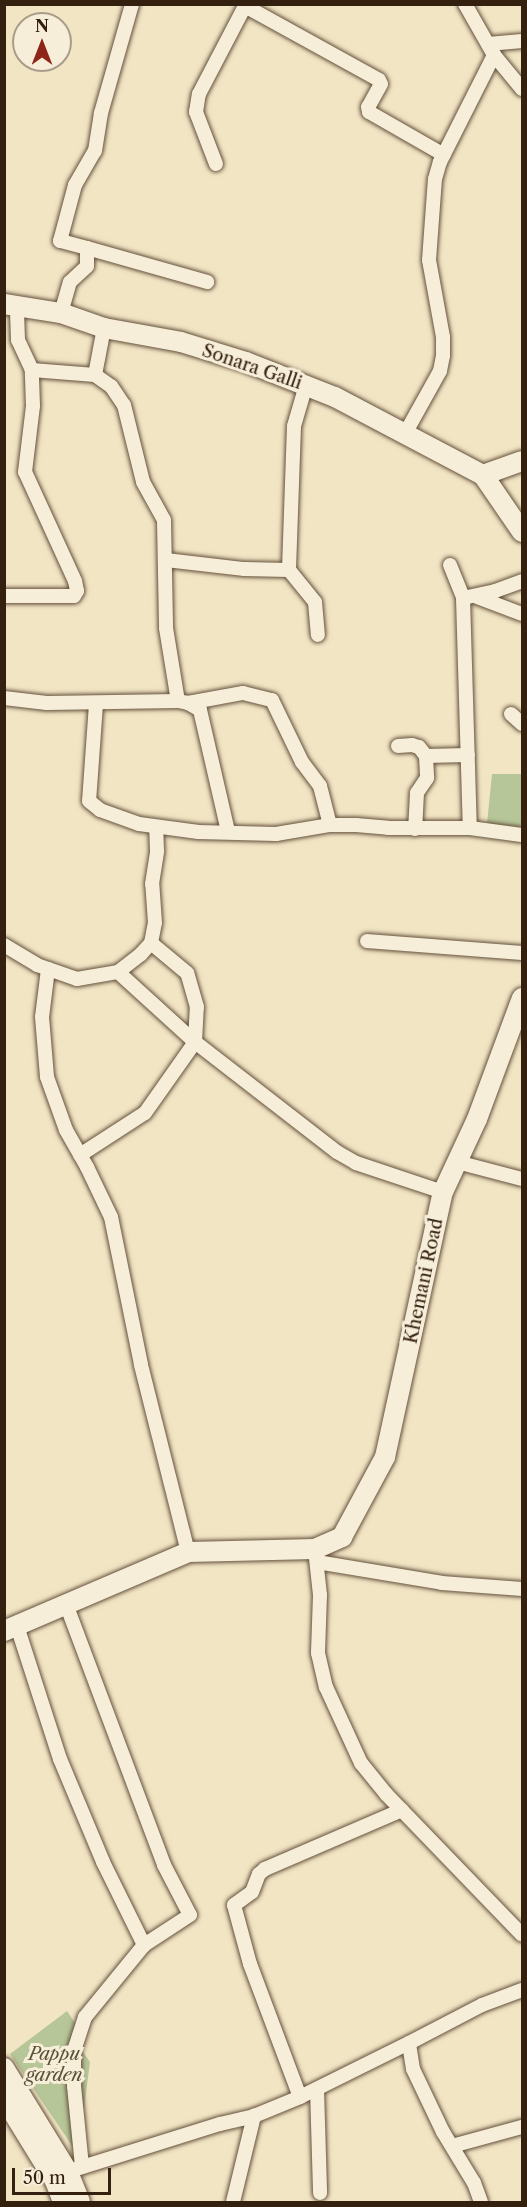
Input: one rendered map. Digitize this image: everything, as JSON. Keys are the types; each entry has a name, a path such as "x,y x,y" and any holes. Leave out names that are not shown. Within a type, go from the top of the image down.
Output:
{"street":[{"path":"132,4 101,113 95,151 75,185 60,241 207,282"},
{"path":"465,4 491,50 522,90"},
{"path":"216,164 196,112 199,94 245,6 379,80 381,84 368,107 369,112 444,155"},
{"path":"406,432 440,371 443,354 443,337 429,260 431,203 435,179 491,50 522,41"},
{"path":"61,313 70,282 87,266 87,248"},
{"path":"4,596 74,596 77,591 75,581 25,472 33,406 32,370 18,340 11,305"},
{"name":"Sonara Galli","path":"11,305 61,313 104,328 181,342 246,362 306,385 406,432 483,475"},
{"path":"96,375 104,328"},
{"path":"32,370 96,375 111,386 124,405 143,482 164,520 166,628 183,702"},
{"path":"306,385 294,426 289,570 315,603 318,635"},
{"path":"522,461 483,475 522,532"},
{"path":"166,560 289,570"},
{"path":"450,565 468,597 470,828"},
{"path":"468,597 495,591 522,580"},
{"path":"468,597 522,614"},
{"path":"4,698 96,704 183,702 243,693 272,700 302,762 320,786 330,825"},
{"path":"183,702 200,710 228,831"},
{"path":"96,704 89,801 100,810 156,827 198,832 276,834 330,825 415,829 470,828 522,835"},
{"path":"511,714 522,724"},
{"path":"398,746 419,747 426,756 427,778 417,794 415,829"},
{"path":"426,756 468,755"},
{"path":"4,945 48,969 77,979 118,972 151,943 155,923 152,884 157,851 156,827"},
{"path":"367,941 522,953"},
{"path":"80,1155 145,1113 195,1042 197,1007 187,974 151,943"},
{"path":"48,969 42,1017 47,1077 66,1130 111,1217 141,1365 188,1552"},
{"path":"118,972 195,1042 356,1163 443,1192"},
{"name":"Khemani Road","path":"316,1556 342,1537 385,1458 443,1192 477,1119 522,998"},
{"path":"457,1162 522,1179"},
{"path":"144,1945 103,1862 60,1760 11,1628 188,1552 316,1556 442,1583 522,1589"},
{"path":"316,1556 320,1595 318,1653 326,1687 361,1763 402,1810 522,1935"},
{"path":"63,2202 68,2173 74,2051 85,2017 144,1945 190,1915 164,1865 66,1604"},
{"path":"300,2097 250,1964 234,1905 252,1892 259,1874 265,1869 402,1810"},
{"path":"68,2173 254,2116 317,2089 482,2006 522,1990"},
{"path":"410,2043 413,2069 452,2146 474,2183 481,2202"},
{"path":"4,2068 68,2173 81,2202"},
{"path":"317,2089 320,2193"},
{"path":"4,2098 68,2173"},
{"path":"233,2202 254,2116"},
{"path":"452,2146 522,2127"}],"green space":[{"path":"492,774 522,774 522,827 487,824"},
{"name":"Pappu garden","path":"67,2011 83,2035 75,2040 90,2062 82,2123 75,2150 10,2054"}]}
